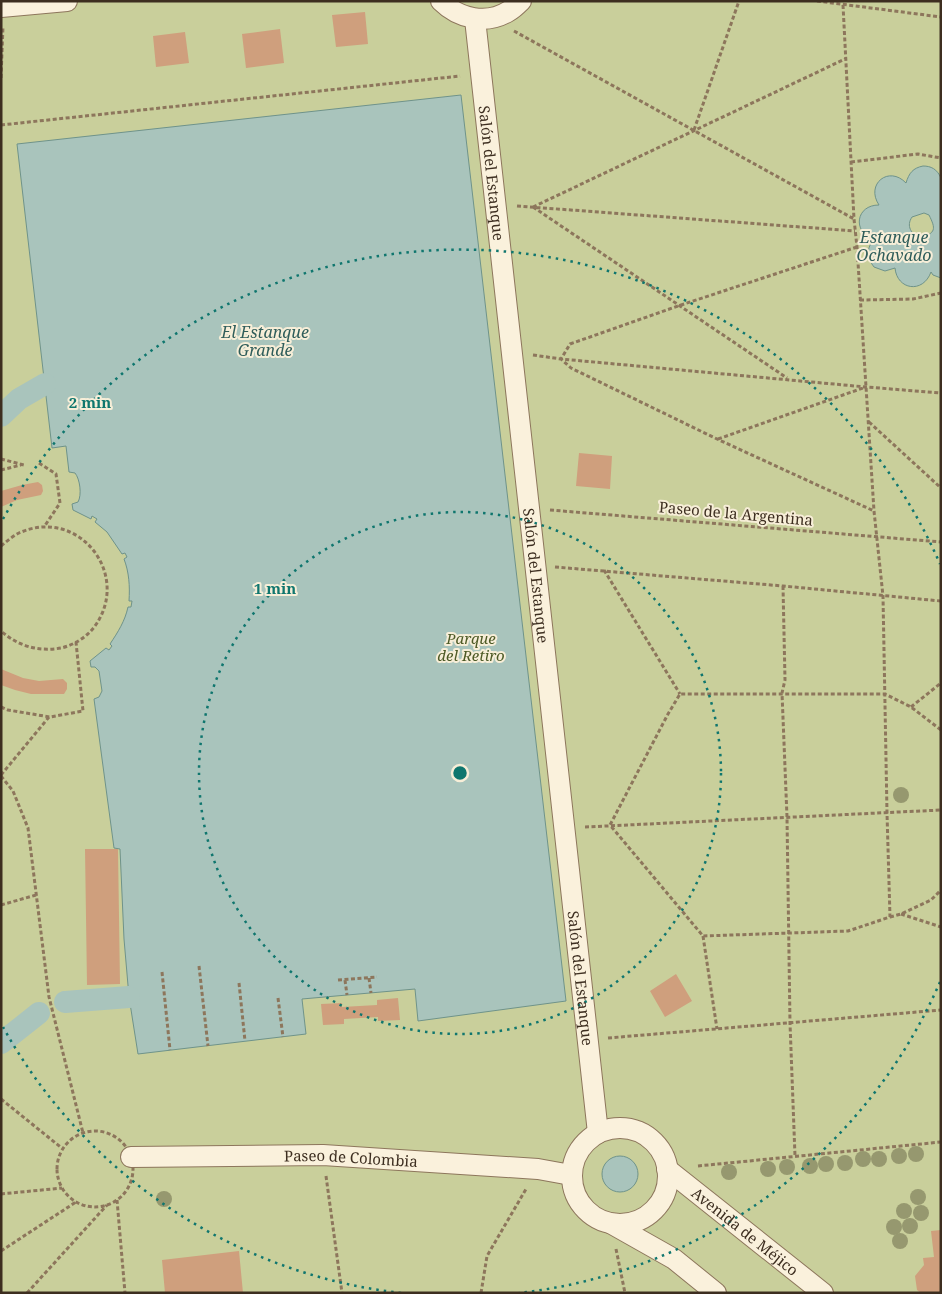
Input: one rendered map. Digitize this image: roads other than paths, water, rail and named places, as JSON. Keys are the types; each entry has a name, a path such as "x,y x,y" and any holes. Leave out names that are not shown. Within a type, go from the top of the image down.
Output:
{"street":[{"path":"2,7 66,1"},
{"path":"441,1 452,11 463,16 483,19 508,12 521,1"},
{"name":"Salón del Estanque","path":"483,19 481,74 598,1132"},
{"path":"612,1224 636,1222 647,1217 656,1209 667,1187 667,1163 663,1153 649,1137 630,1128 619,1127 598,1132 578,1150 573,1162 571,1175 573,1189 578,1201 587,1212 598,1220 612,1224 674,1259 716,1293"},
{"name":"Paseo de Colombia","path":"131,1157 323,1155 538,1169 571,1175"},
{"name":"Avenida de Méjico","path":"667,1169 823,1293"}],"water":[{"name":"El Estanque Grande","path":"461,95 566,1001 418,1021 415,989 302,999 306,1034 138,1054 129,997 120,849 114,848 94,699 99,697 102,691 99,671 95,667 91,667 90,661 106,648 109,650 112,646 110,644 123,622 128,607 131,607 132,601 129,601 129,579 124,559 127,557 125,553 122,554 107,532 95,522 97,519 92,516 91,519 73,510 72,504 78,502 80,495 78,479 75,473 69,472 66,446 52,448 17,144"},
{"name":"Estanque Ochavado","path":"923,166 934,169 941,178 941,278 933,275 931,272 922,284 911,286 905,285 900,281 895,268 885,271 874,267 868,254 873,240 862,231 860,219 865,209 879,205 875,197 875,190 881,179 893,176 906,183 912,172","holes":["924,213 929,215 933,224 933,230 920,238 910,229 910,220 912,217"]},
{"path":"620,1156 627,1157 633,1161 637,1167 637,1181 633,1187 627,1191 620,1192 613,1191 607,1187 603,1181 602,1174 603,1167 607,1161 613,1157"}],"waterway":[{"path":"1,416 19,399 45,384"},
{"path":"65,1002 129,997"},
{"path":"1,1043 39,1013"}],"park label":[{"name":"Parque del Retiro","path":"471,646"}]}
